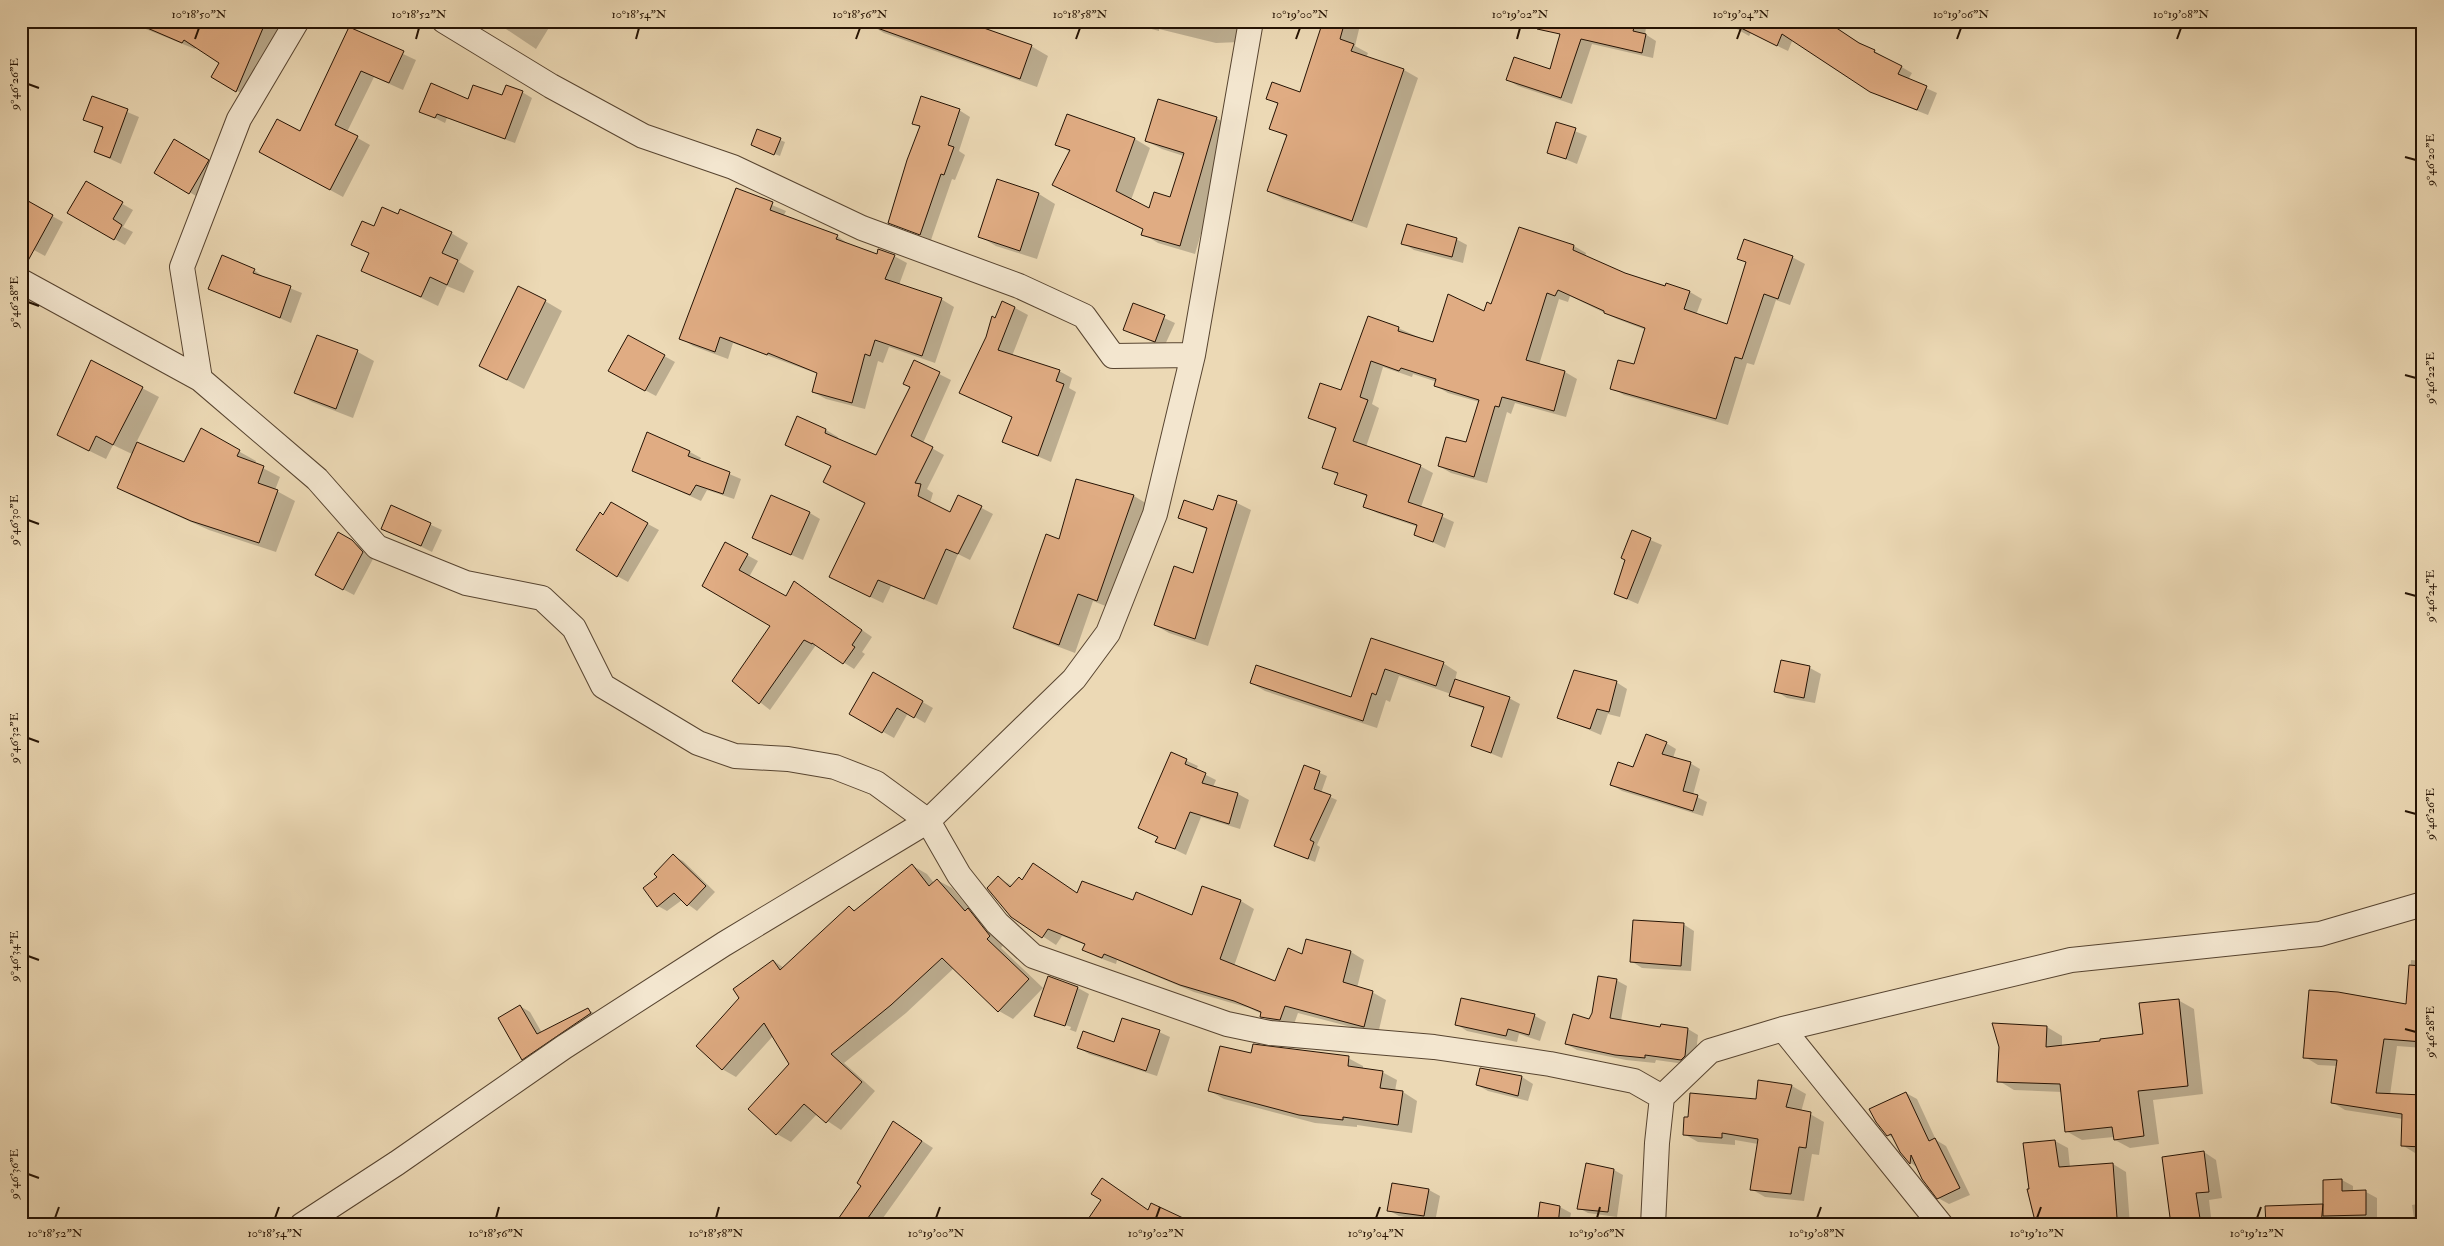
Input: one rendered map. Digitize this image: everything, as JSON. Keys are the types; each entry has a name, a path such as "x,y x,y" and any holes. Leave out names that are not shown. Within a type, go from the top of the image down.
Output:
{"street":[{"path":"200,379 182,267 239,119 298,21"},
{"path":"444,21 550,86 643,136 732,166 862,228 1019,286 1084,316 1113,356 1193,355"},
{"path":"302,1225 397,1163 564,1047 724,944 928,821 1074,679 1108,633 1156,514 1193,355 1250,21"},
{"path":"21,282 200,379 317,479 377,547 466,583 542,598 574,628 603,686 698,743 736,756 788,759 835,767 876,783 928,821 959,875 997,924 1033,956 1236,1026 1270,1033 1434,1047 1550,1064 1634,1082 1662,1097"},
{"path":"1653,1225 1662,1097 1710,1051 1783,1029 2071,960 2320,934 2423,904"},
{"path":"1783,1029 1940,1225"}],"building":[{"path":"131,21 266,21 236,92 211,77 219,63 184,40 182,43"},
{"path":"867,21 964,21 1032,45 1020,79 866,24"},
{"path":"1323,21 1345,21 1340,39 1354,44 1351,51 1404,69 1352,221 1267,191 1287,135 1269,129 1278,103 1266,99 1272,82 1300,92"},
{"path":"1538,21 1636,21 1633,31 1646,34 1642,53 1581,39 1561,98 1506,80 1514,57 1550,69 1560,34 1537,29"},
{"path":"1727,21 1826,21 1859,43 1875,50 1874,52 1902,66 1898,74 1927,86 1917,110 1870,92 1782,34 1777,46"},
{"path":"349,27 404,51 389,83 361,71 335,125 358,136 330,190 259,152 277,119 300,131"},
{"path":"431,83 468,99 473,85 502,95 506,85 523,91 505,139 437,114 435,118 419,112"},
{"path":"92,96 128,109 110,158 94,152 103,127 83,120"},
{"path":"921,96 960,109 948,145 954,147 944,175 941,174 920,235 888,223 907,160 920,126 912,124"},
{"path":"1158,99 1217,117 1180,246 1141,235 1143,229 1052,185 1070,150 1055,145 1067,114 1135,138 1116,191 1149,208 1154,192 1170,197 1184,153 1145,141"},
{"path":"1556,122 1576,128 1566,159 1547,153"},
{"path":"757,129 781,138 774,155 751,145"},
{"path":"174,139 209,160 189,194 154,173"},
{"path":"997,179 1039,193 1020,251 978,237"},
{"path":"86,181 123,202 113,219 122,225 114,240 67,213"},
{"path":"736,188 773,202 770,210 838,235 836,239 877,254 878,249 895,255 885,279 942,298 922,356 875,340 870,356 865,354 852,403 812,392 817,373 768,353 767,355 720,337 715,352 679,339"},
{"path":"21,197 53,215 24,268 21,267"},
{"path":"382,207 398,214 400,209 452,232 442,253 458,260 447,285 430,277 421,297 361,271 369,253 351,245 362,221 374,226"},
{"path":"1407,224 1457,238 1452,257 1401,244"},
{"path":"1519,227 1574,245 1573,250 1625,273 1665,286 1666,283 1690,291 1684,309 1727,324 1746,262 1737,259 1744,239 1793,256 1778,299 1764,294 1742,359 1735,357 1716,419 1610,389 1618,360 1634,364 1645,328 1604,313 1604,311 1558,290 1555,296 1547,293 1526,360 1565,371 1554,411 1502,397 1499,407 1495,406 1474,477 1438,466 1446,437 1466,442 1479,400 1434,386 1436,379 1401,368 1399,371 1371,361 1360,397 1368,400 1353,441 1421,465 1408,502 1443,514 1433,542 1414,535 1417,525 1363,507 1367,495 1334,484 1338,473 1322,468 1336,428 1308,418 1320,383 1341,390 1368,316 1399,327 1398,331 1433,342 1448,294 1484,311 1487,302 1491,304"},
{"path":"222,255 255,269 253,273 291,286 280,318 208,289"},
{"path":"518,286 546,300 507,380 479,366"},
{"path":"1002,301 1015,307 998,350 1060,370 1056,381 1064,384 1038,456 1002,442 1012,417 959,393 986,337 992,316 995,318"},
{"path":"1133,303 1165,315 1155,342 1123,330"},
{"path":"317,335 358,350 336,409 294,393"},
{"path":"628,335 665,355 645,391 608,371"},
{"path":"91,360 143,387 113,445 96,436 89,451 57,435"},
{"path":"914,360 940,372 911,436 933,447 915,483 921,484 918,496 950,512 958,495 982,506 958,554 946,549 924,599 878,580 870,597 829,577 865,503 823,482 831,466 785,445 797,416 826,429 825,433 876,455 910,387 903,384"},
{"path":"201,428 240,450 237,456 264,466 258,483 278,490 259,543 191,521 117,488 137,442 184,462"},
{"path":"647,432 690,451 688,456 730,472 723,494 696,485 690,495 632,471"},
{"path":"1076,479 1134,495 1097,601 1078,594 1059,645 1013,628 1046,534 1059,539"},
{"path":"771,495 810,512 791,555 752,538"},
{"path":"1218,495 1237,501 1195,639 1154,625 1174,566 1193,573 1207,528 1178,518 1184,500 1213,510"},
{"path":"611,502 648,523 617,577 576,550 600,512 603,515"},
{"path":"391,505 431,523 421,546 381,529"},
{"path":"1632,530 1651,538 1627,599 1614,594 1625,560 1621,558"},
{"path":"338,532 352,540 363,552 343,590 315,575"},
{"path":"725,542 748,554 739,570 786,596 794,581 862,630 852,645 855,647 843,664 812,643 804,640 759,704 732,681 770,626 702,586"},
{"path":"1371,638 1444,662 1436,686 1385,669 1376,695 1372,693 1363,721 1250,683 1256,665 1351,697"},
{"path":"1781,660 1810,666 1804,698 1774,692"},
{"path":"1574,670 1617,681 1609,712 1597,709 1590,729 1557,718"},
{"path":"873,672 923,701 914,718 897,708 882,733 849,714"},
{"path":"1455,679 1510,697 1491,753 1471,746 1484,707 1449,696"},
{"path":"1646,734 1667,742 1662,754 1691,762 1683,791 1698,795 1693,811 1610,785 1618,762 1633,767"},
{"path":"1171,752 1187,759 1185,764 1206,773 1202,783 1238,793 1229,824 1190,812 1175,849 1155,842 1158,837 1138,828"},
{"path":"1304,765 1320,771 1314,789 1331,795 1310,840 1314,842 1308,859 1274,846"},
{"path":"673,854 706,886 687,906 674,893 657,907 643,888 657,877 654,874"},
{"path":"1033,863 1077,893 1082,881 1133,900 1136,892 1192,915 1202,886 1241,900 1220,959 1275,981 1288,948 1302,954 1306,939 1351,951 1343,982 1373,991 1364,1027 1285,1006 1280,1020 1260,1017 1261,1012 1234,1001 1180,985 1104,954 1102,958 1082,950 1085,944 1048,929 1042,938 1011,917 987,888 998,876 1010,887 1019,877 1022,880"},
{"path":"912,864 929,886 937,879 965,911 968,908 990,936 987,939 1029,979 998,1012 942,958 891,1005 831,1054 862,1082 826,1123 804,1104 776,1135 748,1109 789,1064 764,1023 722,1070 696,1046 739,998 733,989 773,960 780,970 849,906 854,911"},
{"path":"1633,920 1684,923 1681,966 1630,962"},
{"path":"2409,965 2423,966 2423,1042 2384,1039 2376,1093 2423,1095 2423,1147 2401,1146 2402,1114 2331,1103 2337,1060 2303,1058 2309,990 2338,992 2406,1004"},
{"path":"1048,976 1078,987 1065,1026 1034,1016"},
{"path":"1598,976 1617,979 1610,1018 1660,1027 1661,1024 1688,1028 1685,1056 1681,1060 1645,1055 1645,1058 1615,1055 1565,1044 1573,1014 1589,1019 1592,1013"},
{"path":"1461,998 1535,1014 1529,1035 1508,1029 1506,1036 1455,1025"},
{"path":"2179,999 2188,1086 2138,1091 2144,1136 2114,1140 2112,1127 2065,1132 2060,1084 1997,1082 1999,1047 1992,1023 2047,1026 2046,1047 2100,1041 2100,1039 2143,1034 2139,1003"},
{"path":"520,1005 537,1034 588,1008 591,1013 522,1060 498,1018"},
{"path":"1122,1018 1160,1030 1146,1071 1077,1048 1083,1031 1114,1042"},
{"path":"1253,1044 1349,1056 1348,1066 1383,1071 1380,1088 1403,1091 1398,1125 1343,1117 1343,1120 1299,1115 1208,1091 1220,1046 1251,1053"},
{"path":"1480,1068 1522,1076 1518,1096 1476,1085"},
{"path":"1758,1080 1792,1085 1786,1107 1811,1112 1806,1148 1799,1147 1791,1194 1750,1190 1758,1139 1722,1133 1722,1138 1683,1135 1684,1117 1688,1117 1690,1093 1756,1099"},
{"path":"1906,1092 1929,1141 1935,1138 1960,1188 1937,1199 1922,1179 1911,1155 1910,1164 1900,1152 1891,1134 1887,1136 1869,1109"},
{"path":"893,1121 922,1141 863,1225 834,1225 861,1186 857,1183"},
{"path":"2055,1140 2059,1167 2113,1163 2117,1218 2089,1220 2090,1225 2036,1225 2027,1189 2029,1189 2023,1143"},
{"path":"2204,1151 2209,1192 2196,1193 2201,1225 2171,1225 2162,1157"},
{"path":"1586,1163 1614,1169 1608,1212 1577,1209"},
{"path":"1102,1178 1148,1210 1151,1203 1198,1225 1084,1225 1101,1200 1091,1194"},
{"path":"2342,1179 2342,1191 2366,1190 2366,1215 2323,1216 2323,1180"},
{"path":"1392,1183 1429,1189 1424,1216 1387,1211"},
{"path":"1540,1202 1560,1206 1558,1225 1537,1225"},
{"path":"2323,1204 2321,1225 2266,1225 2265,1206"}]}
